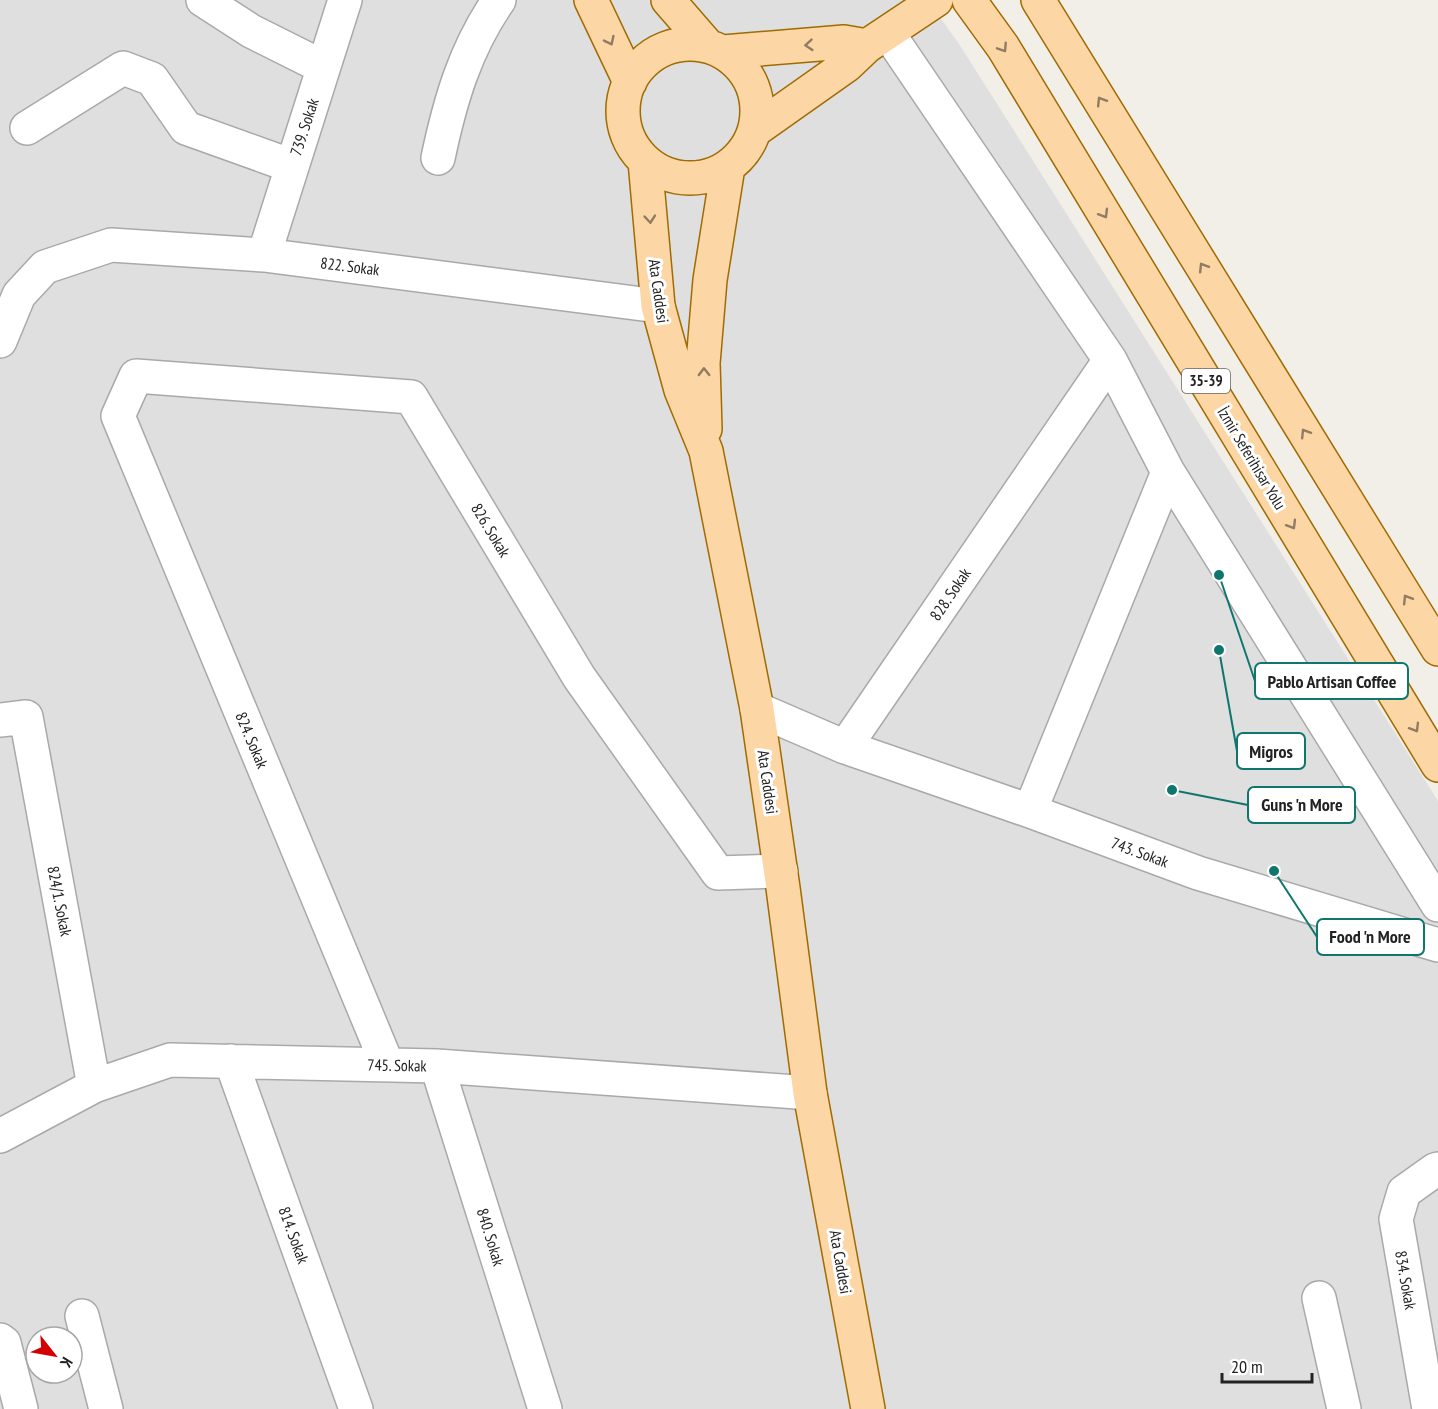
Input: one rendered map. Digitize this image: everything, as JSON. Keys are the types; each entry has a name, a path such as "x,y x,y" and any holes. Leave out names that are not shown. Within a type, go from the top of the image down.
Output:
{"main road":[{"path":"591,0 630,81"},
{"path":"668,0 716,49 741,67 752,86 758,108 755,130 745,151 728,167 708,176 685,178 663,173 645,161 632,144 624,124 624,102 630,81 643,64 660,51 681,45 716,49 877,39"},
{"path":"755,130 847,65 877,39 936,0"},
{"name":"İzmir Seferihisar Yolu","path":"969,0 1003,46 1438,765"},
{"path":"1038,0 1438,649"},
{"name":"Ata Caddesi","path":"645,161 658,306 681,390 706,451 757,709 810,1093 868,1409"},
{"path":"706,451 703,363 711,280 728,167"}],"street":[{"path":"203,0 250,31 323,67"},
{"name":"739. Sokak","path":"264,255 345,0"},
{"path":"438,158 448,107 458,77 471,47 499,0"},
{"path":"877,39 1110,360 1168,472 1438,905"},
{"path":"27,128 123,68 152,79 186,128 292,166"},
{"name":"822. Sokak","path":"0,340 20,295 45,267 111,245 264,255 658,306"},
{"name":"828. Sokak","path":"845,747 1110,360"},
{"name":"826. Sokak","path":"118,416 136,376 411,397 579,677 718,873 781,870"},
{"name":"824. Sokak","path":"118,416 387,1064"},
{"path":"1030,811 1168,472"},
{"path":"757,709 845,747"},
{"name":"824/1. Sokak","path":"13,719 94,1086"},
{"name":"743. Sokak","path":"845,747 1030,811 1198,873 1438,945"},
{"name":"745. Sokak","path":"0,1136 94,1086 170,1060 437,1066 810,1093"},
{"name":"814. Sokak","path":"231,1061 356,1409"},
{"name":"840. Sokak","path":"437,1066 545,1409"},
{"name":"834. Sokak","path":"1429,1409 1396,1220 1404,1192 1438,1169"},
{"path":"1319,1298 1335,1406"},
{"path":"82,1316 106,1409"},
{"path":"0,1340 4,1343 21,1409"}],"shaded area":[{"path":"0,0 928,0 961,47 1438,801 1438,1409 0,1409"}],"place":[{"name":"Pablo Artisan Coffee","path":"1219,575"},
{"name":"Migros","path":"1219,650"},
{"name":"Guns 'n More","path":"1172,790"},
{"name":"Food 'n More","path":"1274,871"}]}
